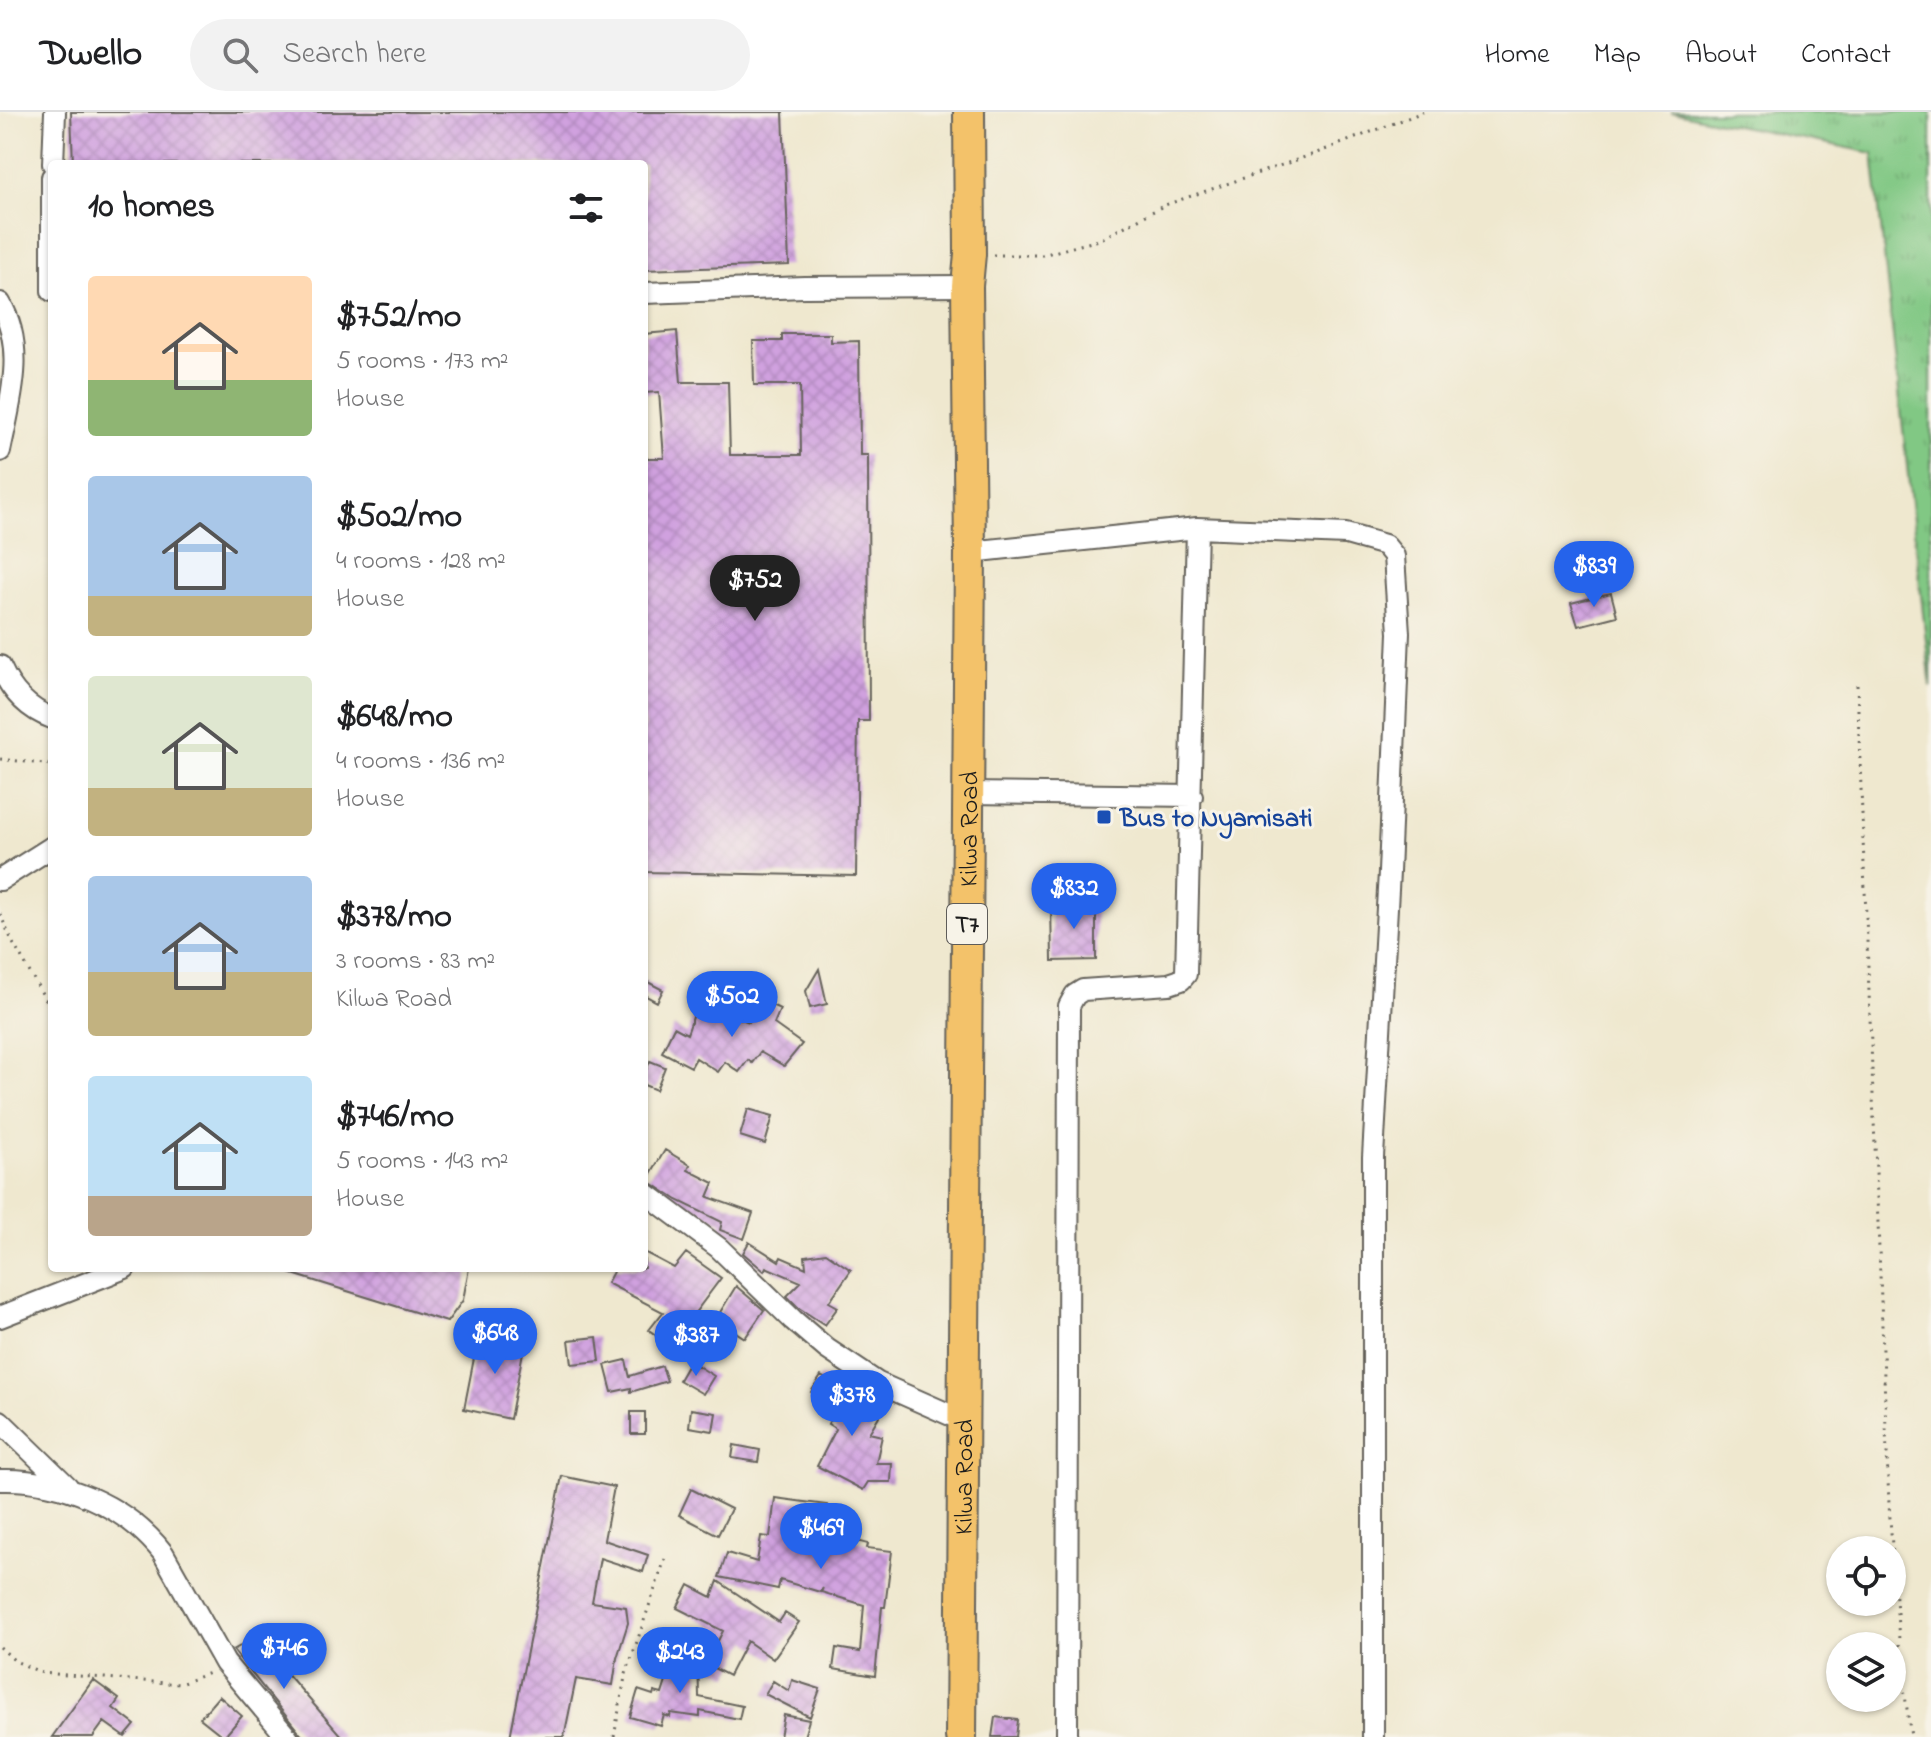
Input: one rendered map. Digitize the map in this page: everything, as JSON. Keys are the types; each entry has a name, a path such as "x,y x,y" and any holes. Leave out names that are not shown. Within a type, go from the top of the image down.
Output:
{"highway":[{"name":"Kilwa Road","path":"961,1737 970,552 969,112"}],"street":[{"path":"53,160 55,112"},
{"path":"648,293 804,287 967,286"},
{"path":"0,303 9,317 15,345 12,391 0,451"},
{"path":"1067,1737 1069,1006 1075,995 1083,990 1169,984 1181,980 1186,974 1197,528"},
{"path":"970,552 1197,528 1346,534 1385,545 1394,556 1399,633 1373,1157 1373,1737"},
{"path":"0,666 23,702 48,717"},
{"path":"968,793 1192,796"},
{"path":"0,880 48,850"},
{"path":"648,1195 719,1248 827,1349 878,1383 964,1421"},
{"path":"0,1317 115,1272"},
{"path":"0,1421 68,1487"},
{"path":"0,1480 68,1487 150,1537 163,1553 225,1663 287,1737"}],"path":[{"path":"970,254 1042,255 1099,240 1165,205 1314,154 1423,112"},
{"path":"1857,685 1889,1505 1901,1667 1911,1737"},
{"path":"0,759 48,765"},
{"path":"0,914 48,1004"},
{"path":"614,1737 625,1677 665,1559"},
{"path":"0,1647 15,1661 42,1673 145,1683 180,1684 193,1681 225,1663"}],"green space":[{"path":"1671,112 1931,112 1931,687 1873,153"}],"building":[{"path":"71,112 783,112 789,265 648,270 648,160 73,160"},
{"path":"677,331 681,382 728,382 730,455 801,455 800,385 754,385 753,341 782,341 782,334 831,334 831,342 859,341 860,455 868,455 869,721 858,721 856,876 648,872 648,458 664,458 659,392 648,393 648,334"},
{"path":"1611,593 1617,616 1578,626 1571,603"},
{"path":"1051,902 1096,903 1096,960 1052,961"},
{"path":"819,969 827,1004 810,1008 806,991"},
{"path":"648,982 663,990 657,1002 648,997"},
{"path":"698,982 710,988 703,1002 690,996"},
{"path":"759,999 780,1009 774,1024 802,1044 784,1066 760,1052 752,1063 748,1060 739,1072 725,1062 718,1072 696,1058 691,1067 662,1052 674,1027 687,1034 698,1003 749,1022"},
{"path":"650,1061 665,1067 656,1090 648,1087"},
{"path":"748,1109 773,1116 765,1144 740,1136"},
{"path":"665,1150 690,1165 688,1170 714,1183 708,1197 753,1213 744,1239 720,1230 722,1222 677,1200 648,1178"},
{"path":"749,1242 779,1261 781,1257 806,1268 805,1256 826,1253 851,1270 829,1302 838,1307 825,1325 787,1296 801,1282 766,1267 764,1271 743,1253"},
{"path":"686,1253 721,1278 670,1346 649,1330 663,1312 607,1283 613,1272 648,1272 648,1254 674,1268"},
{"path":"286,1272 468,1272 463,1300 447,1322"},
{"path":"736,1286 764,1310 745,1338 716,1319"},
{"path":"479,1333 525,1342 510,1419 464,1409"},
{"path":"597,1337 600,1361 572,1364 569,1340"},
{"path":"626,1360 630,1378 662,1366 667,1381 631,1392 631,1388 612,1392 605,1365"},
{"path":"690,1361 714,1376 703,1394 679,1380"},
{"path":"821,1376 882,1411 869,1433 882,1436 876,1463 892,1463 891,1482 868,1482 863,1490 817,1466 836,1429 828,1424 837,1407 811,1392"},
{"path":"691,1409 716,1413 713,1431 689,1427"},
{"path":"631,1412 645,1412 645,1434 631,1434"},
{"path":"734,1445 760,1450 758,1462 732,1458"},
{"path":"562,1476 614,1487 604,1540 648,1555 643,1572 600,1558 592,1602 626,1607 628,1623 617,1658 613,1685 576,1679 564,1737 510,1737"},
{"path":"691,1489 731,1509 718,1535 679,1515"},
{"path":"775,1498 827,1505 824,1532 868,1544 867,1548 892,1551 875,1676 833,1669 836,1648 860,1652 864,1605 821,1592 823,1588 820,1592 780,1580 778,1589 719,1577 727,1553 757,1562 761,1536 770,1537"},
{"path":"718,1581 779,1622 785,1613 799,1622 773,1659 747,1641 729,1676 706,1664 723,1631 677,1608 689,1585 712,1597"},
{"path":"252,1633 342,1737 303,1737 233,1650"},
{"path":"676,1650 698,1653 699,1697 742,1706 739,1719 700,1711 700,1717 671,1713 670,1717 664,1715 661,1726 630,1717 638,1690 653,1695 654,1692 662,1694"},
{"path":"93,1680 119,1699 113,1708 135,1725 125,1737 104,1722 93,1737 52,1737"},
{"path":"792,1680 820,1689 810,1717 765,1694 773,1681 789,1691"},
{"path":"219,1696 242,1716 224,1737 200,1718"},
{"path":"784,1715 809,1720 804,1737 780,1737"},
{"path":"995,1717 1018,1720 1016,1737 992,1737"}],"place":[{"name":"Bus to Nyamisati","path":"1104,817"}]}
